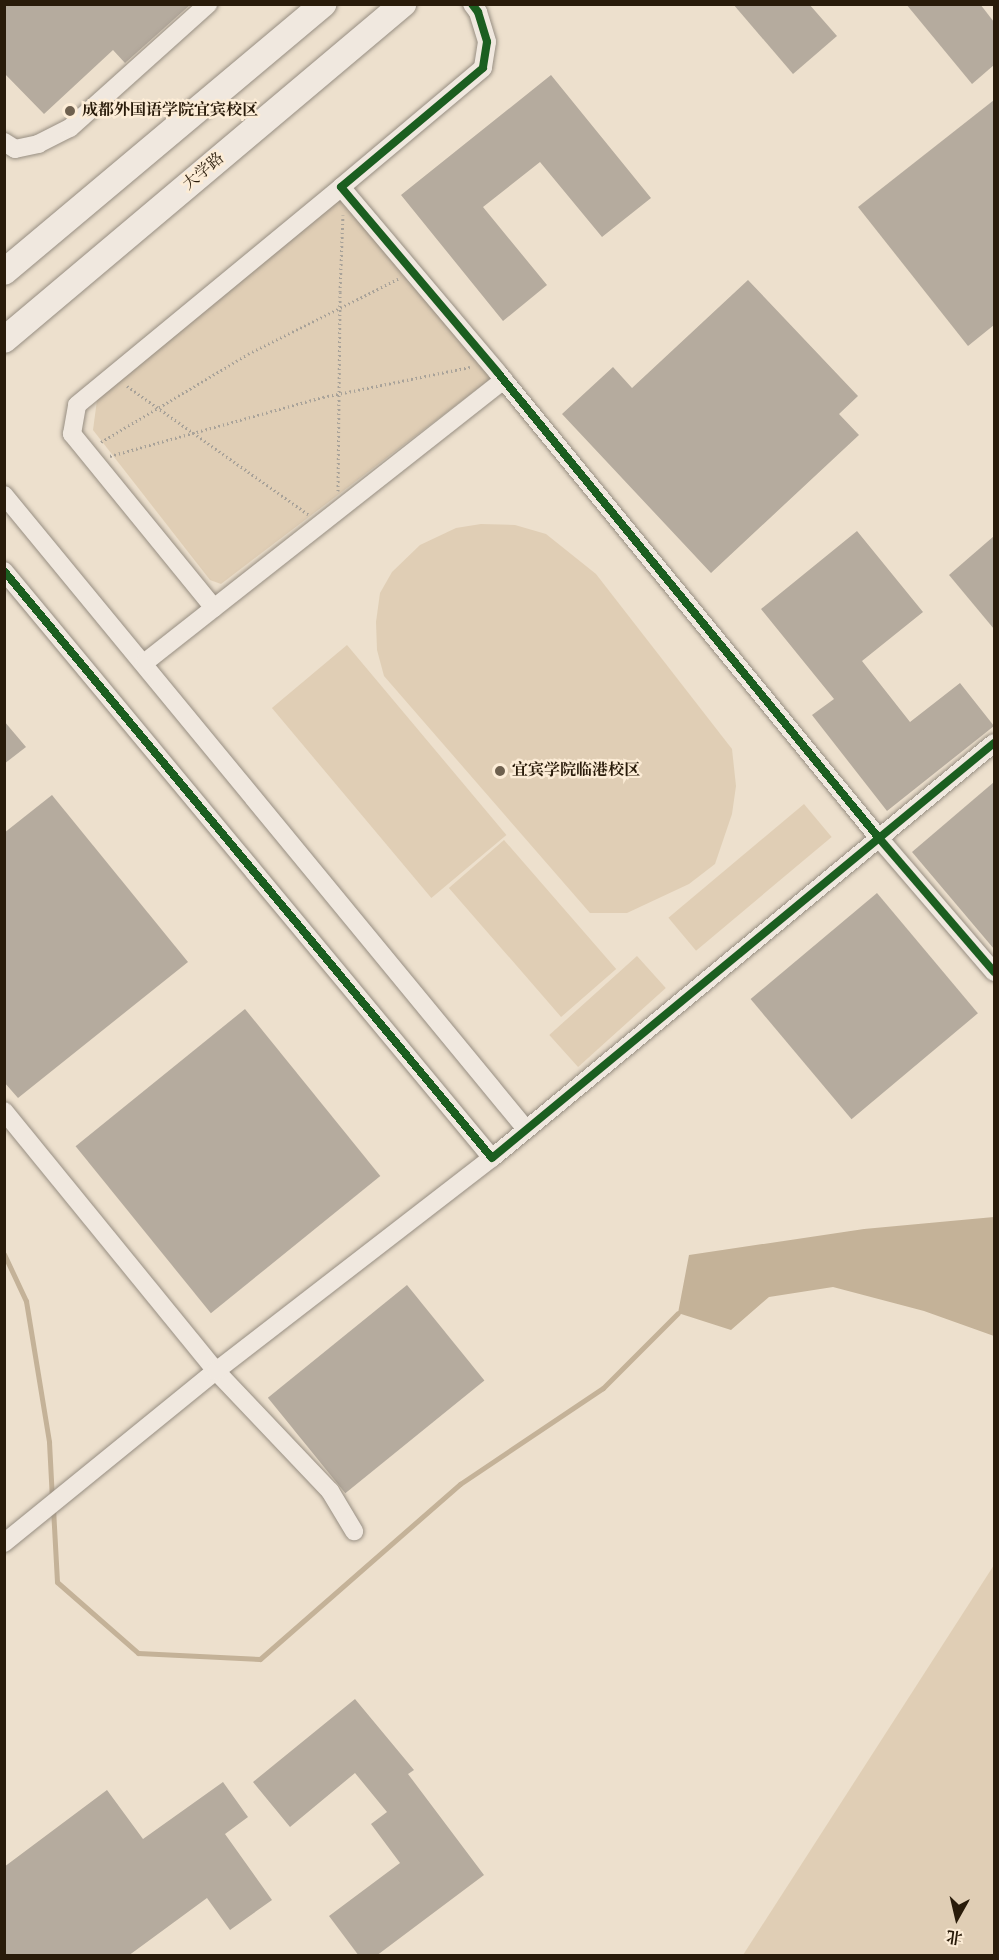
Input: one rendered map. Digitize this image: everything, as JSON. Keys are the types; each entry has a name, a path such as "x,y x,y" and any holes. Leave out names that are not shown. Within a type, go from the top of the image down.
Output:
{"main road":[{"path":"4,272 323,4"},
{"name":"大学路","path":"4,340 403,4"}],"street":[{"path":"4,142 15,149 38,144 70,128 208,4"},
{"path":"214,608 72,434 77,405 343,189 483,68 487,42 478,12 472,4"},
{"path":"343,189 490,363 878,837 994,972"},
{"path":"144,663 504,380"},
{"path":"4,495 525,1128"},
{"path":"4,571 492,1158"},
{"path":"4,1543 216,1371 492,1158 525,1128 994,743"},
{"path":"4,1111 216,1371 330,1491 354,1532"}],"path":[{"path":"338,510 339,309 343,189"},
{"path":"90,456 157,409 248,354 413,272"},
{"path":"90,456 193,433 339,394 490,363"},
{"path":"113,375 157,409 321,523"}],"shaded area":[{"path":"341,187 498,373 221,584 210,580 93,430 97,400"},
{"path":"481,524 515,525 546,534 596,574 732,749 736,786 732,814 715,864 689,884 627,913 590,913 384,676 377,650 376,622 380,593 392,572 420,545 456,528"},
{"path":"347,645 506,835 431,898 272,708"},
{"path":"804,804 832,837 696,951 668,918"},
{"path":"504,840 616,969 561,1017 449,888"},
{"path":"637,956 666,988 578,1067 549,1035"},
{"path":"994,1217 994,1336 924,1311 833,1287 769,1297 731,1330 678,1313 689,1255 864,1229"},
{"path":"994,1565 994,1955 743,1955"}],"building":[{"path":"4,4 191,4 125,63 113,50 44,114 4,73"},
{"path":"733,4 809,4 837,36 793,74"},
{"path":"906,4 980,4 994,22 994,65 972,84"},
{"path":"551,75 651,198 602,237 540,162 483,207 547,285 503,321 401,195"},
{"path":"994,100 994,325 968,346 858,207"},
{"path":"748,280 858,396 839,414 859,435 711,573 562,414 613,367 632,388"},
{"path":"857,531 923,612 862,661 910,722 960,683 994,726 887,811 812,715 834,699 761,609"},
{"path":"994,536 994,629 949,575"},
{"path":"4,721 26,747 4,764"},
{"path":"994,782 994,949 912,852"},
{"path":"52,795 188,962 18,1098 4,1082 4,833"},
{"path":"877,893 978,1013 852,1119 751,999"},
{"path":"245,1009 380,1176 211,1313 76,1146"},
{"path":"407,1285 484,1381 345,1493 268,1398"},
{"path":"355,1699 414,1770 408,1774 484,1875 376,1956 359,1956 329,1916 400,1863 371,1824 387,1812 355,1773 290,1827 253,1782"},
{"path":"223,1782 248,1817 225,1834 272,1900 230,1930 207,1898 128,1956 4,1956 4,1867 107,1790 143,1839"}],"waterway":[{"path":"4,1254 26,1301 49,1442 52,1499"},
{"path":"53,1508 57,1582 138,1653 260,1659 460,1484 603,1388 678,1313"}],"cycle path":[{"path":"472,4 478,12 487,42 483,68 341,187 498,373 878,837 994,972"},
{"path":"4,571 492,1158 994,743"}],"place":[{"name":"成都外国语学院宜宾校区","path":"70,111"},
{"name":"宜宾学院临港校区","path":"500,771"}]}
